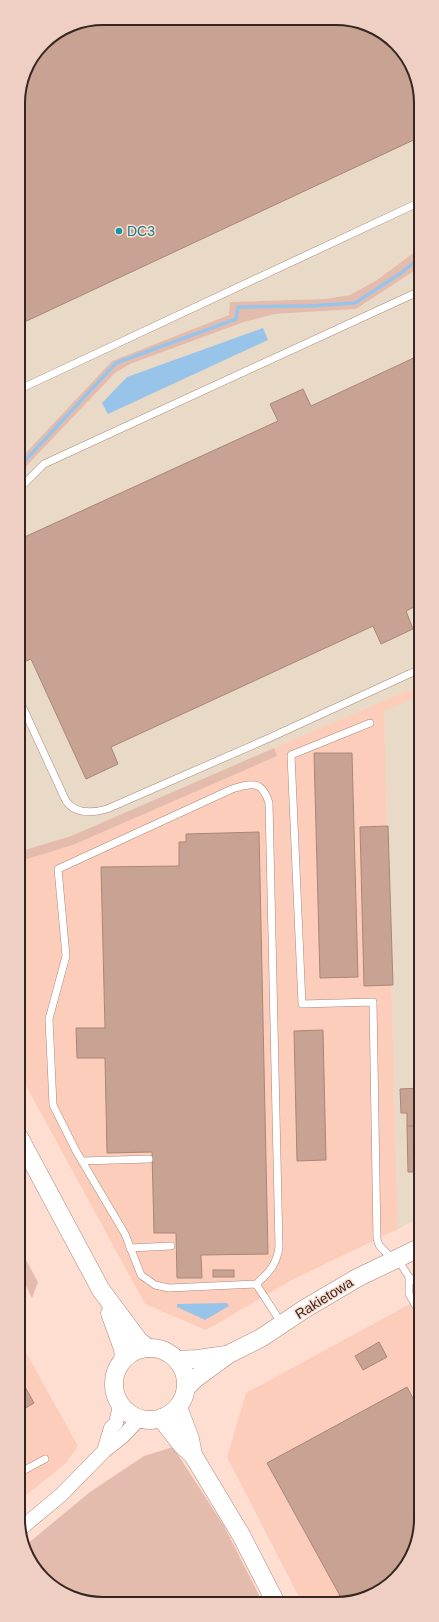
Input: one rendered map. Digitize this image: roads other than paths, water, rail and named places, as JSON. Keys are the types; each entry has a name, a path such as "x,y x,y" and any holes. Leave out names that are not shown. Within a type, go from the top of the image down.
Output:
{"street":[{"path":"25,1148 101,1290 123,1349 124,1359"},
{"name":"Rakietowa","path":"186,1388 196,1378 229,1354 261,1338 337,1289 414,1250"},
{"path":"101,1290 136,1337 148,1348"},
{"path":"148,1348 164,1351 177,1360 185,1374 186,1388 184,1398 172,1413 161,1418 147,1420 139,1419 128,1414 120,1406 116,1397 114,1377 118,1367 130,1353 148,1348"},
{"name":"Rakietowa","path":"177,1360 198,1359 229,1354"},
{"path":"104,1451 111,1428 116,1423 120,1406"},
{"path":"178,1407 190,1439 193,1455"},
{"path":"161,1418 181,1444 193,1455 241,1535 273,1597"},
{"path":"26,1525 61,1495 104,1451 123,1436 139,1419"}],"lane":[{"path":"25,387 414,205"},
{"path":"25,483 44,464 414,294"},
{"path":"25,713 66,802 78,810 85,812 96,811 107,808 237,753 414,672"},
{"path":"370,723 291,755 302,1004 373,1002 377,1239 380,1245 395,1259 409,1277 414,1281"},
{"path":"248,784 257,785 266,793 269,804 278,1257 269,1274 256,1284 162,1288 148,1281 141,1275 130,1248 125,1234 82,1161 53,1105 49,1020 66,956 58,869 232,789 248,784"},
{"path":"82,1161 149,1159"},
{"path":"130,1248 171,1246"},
{"path":"409,1277 409,1294 414,1303"},
{"path":"256,1284 282,1325"},
{"path":"25,1470 45,1459"}],"water":[{"path":"263,328 268,340 108,414 102,403 127,377"},
{"path":"227,1303 229,1306 205,1320 177,1307 177,1304"}],"waterway":[{"path":"25,460 116,363 236,319 238,307 307,306 355,303 414,263"}],"place":[{"name":"DC3","path":"119,231"}]}
